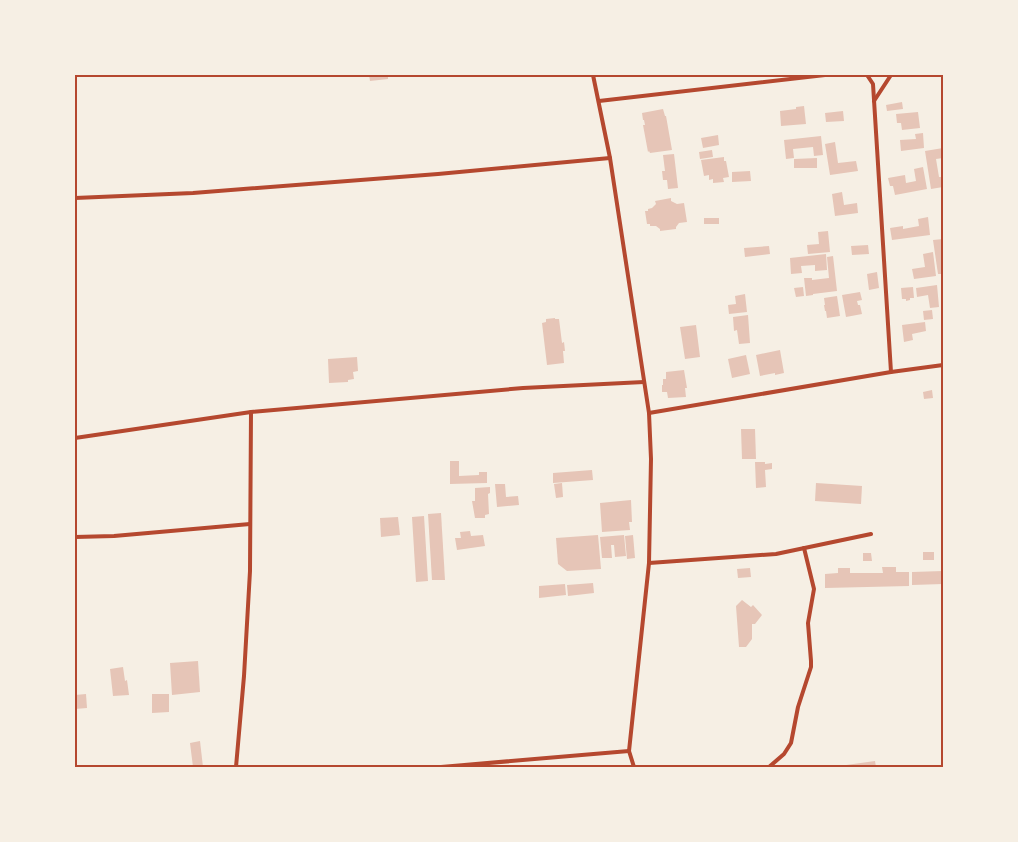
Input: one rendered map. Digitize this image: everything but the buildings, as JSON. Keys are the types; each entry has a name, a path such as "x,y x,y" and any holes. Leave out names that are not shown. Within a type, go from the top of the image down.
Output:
{"street":[{"path":"593,75 610,158 649,413 651,459 649,563 630,751 634,767"},
{"path":"599,101 825,75"},
{"path":"866,75 873,84 891,372"},
{"path":"873,102 890,75"},
{"path":"75,198 193,193 438,174 610,158"},
{"path":"649,413 943,365"},
{"path":"75,438 251,412 523,388 644,382"},
{"path":"236,767 250,571 251,412"},
{"path":"75,537 114,536 250,524"},
{"path":"649,563 776,554 871,534"},
{"path":"769,767 784,754 791,742 798,707 811,667 808,623 814,590 804,548"},
{"path":"442,767 630,751"}]}
